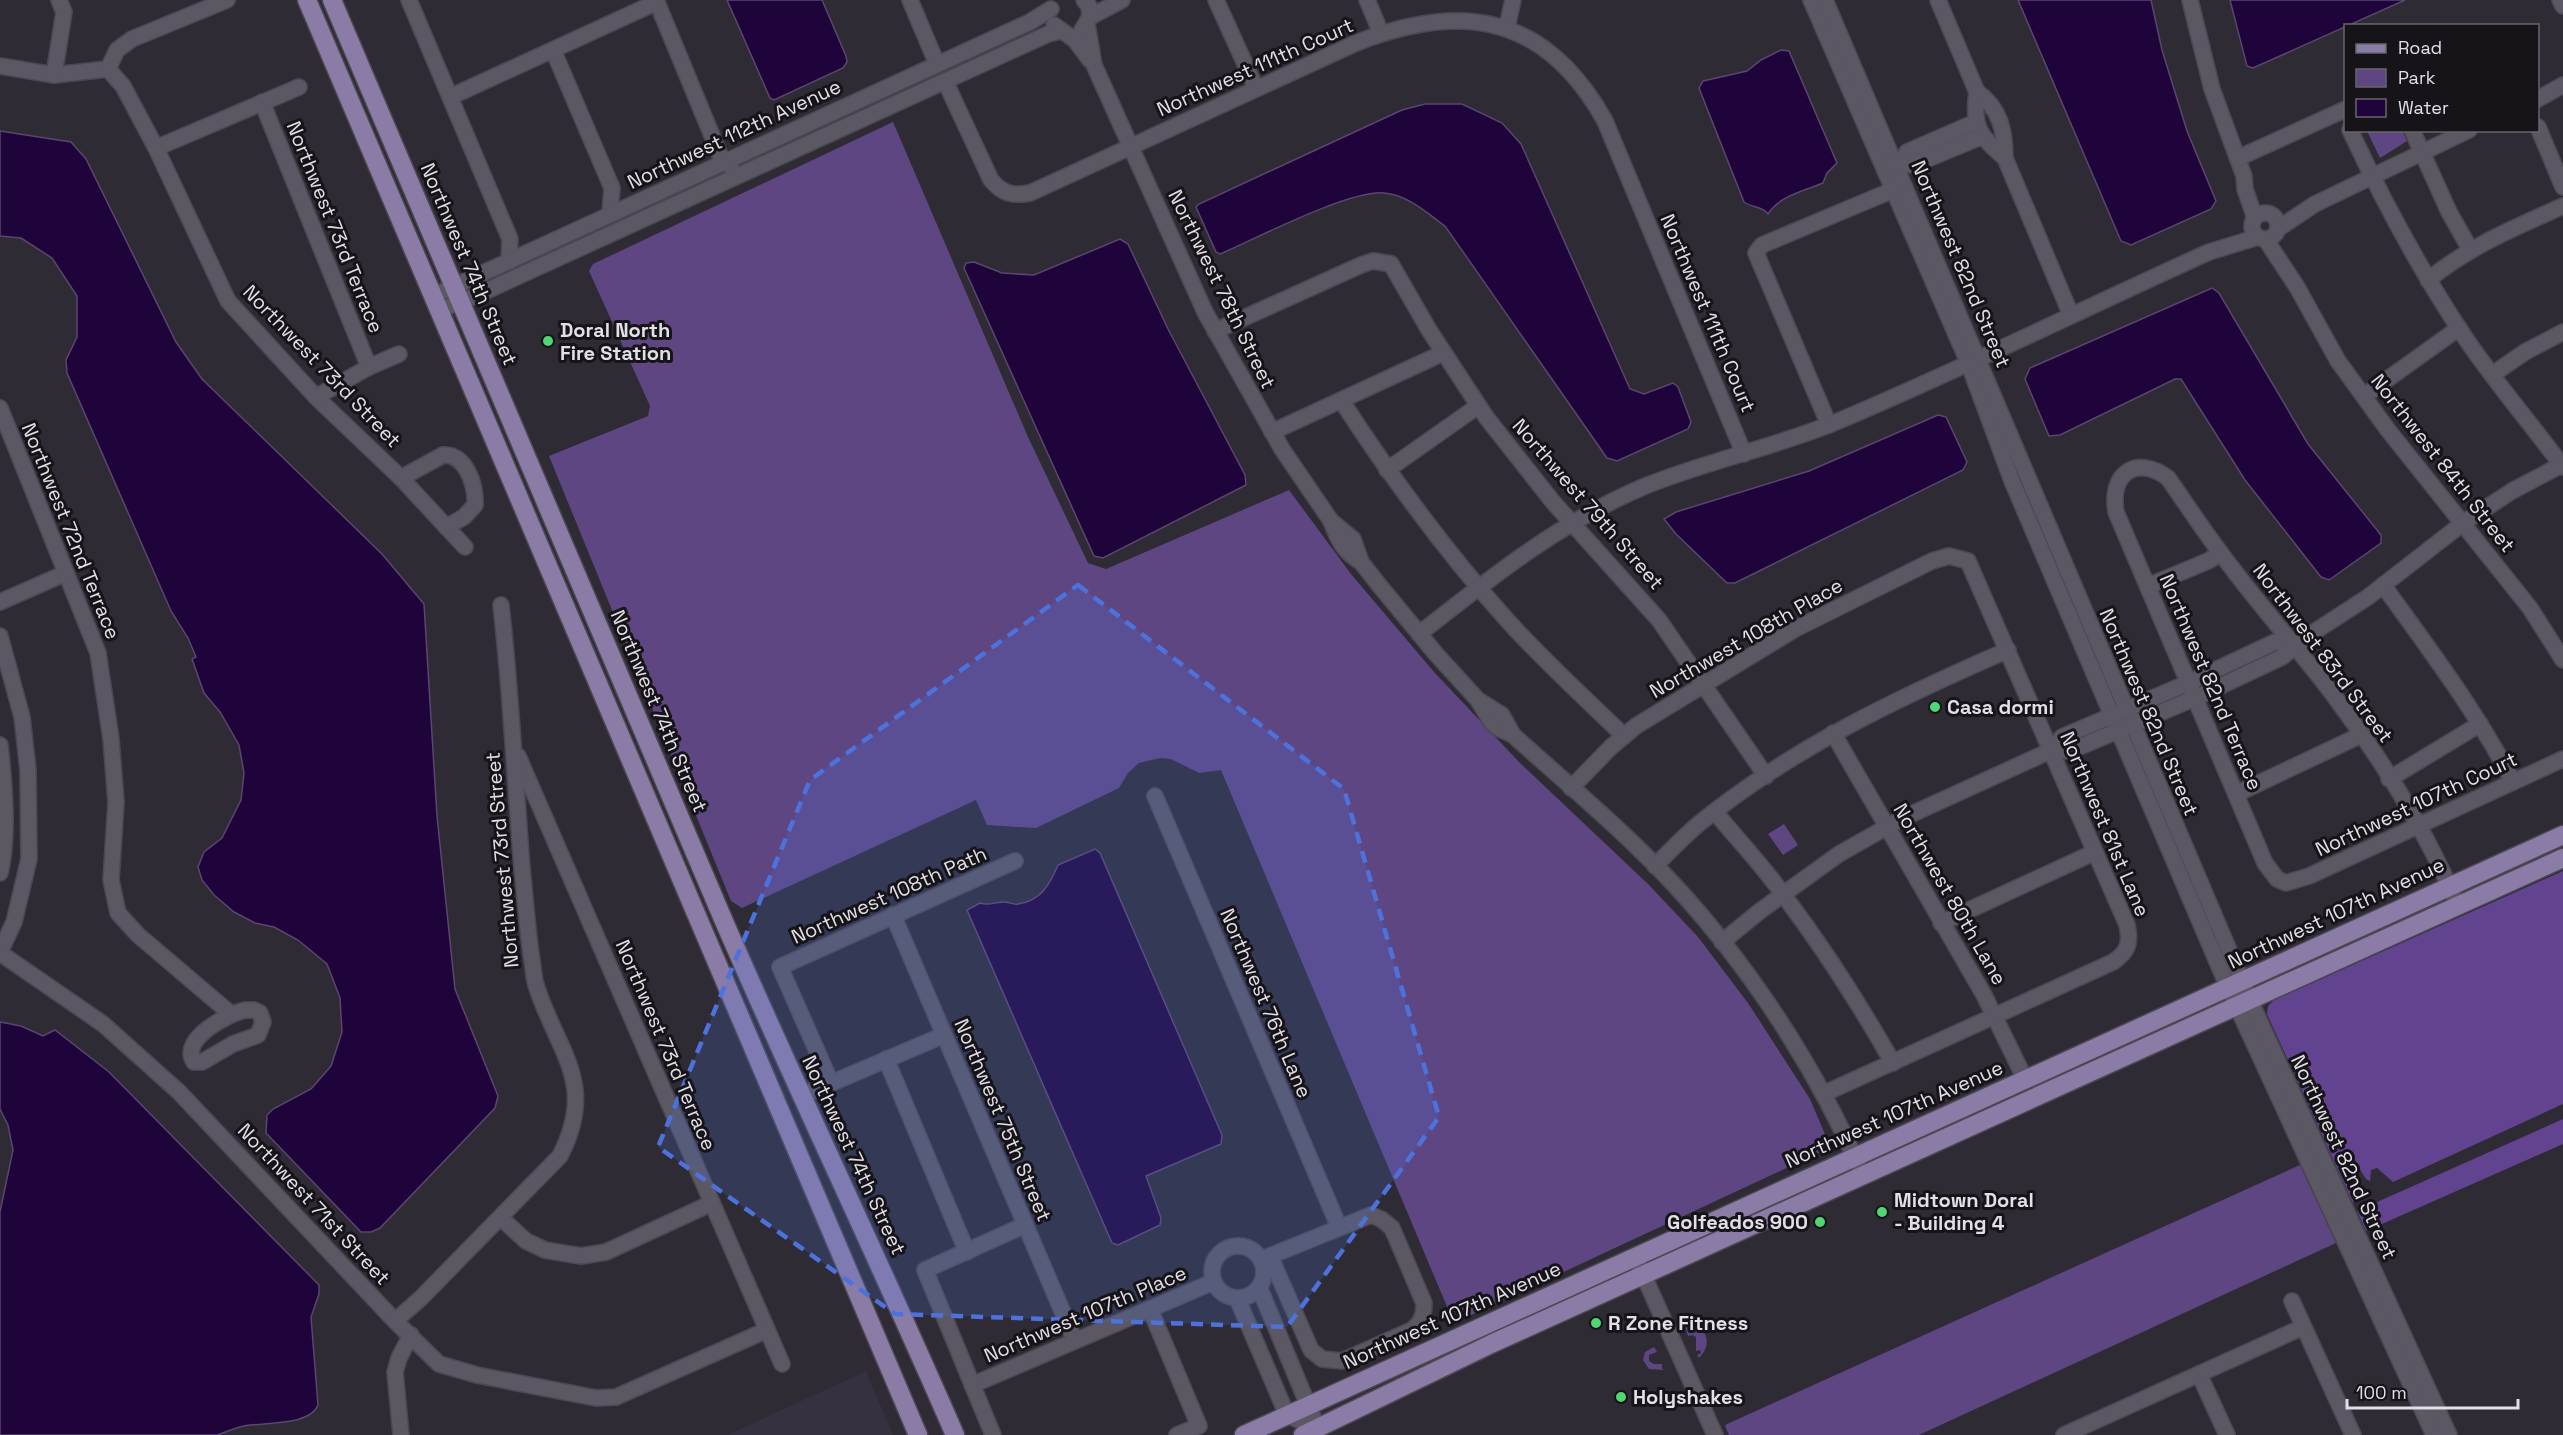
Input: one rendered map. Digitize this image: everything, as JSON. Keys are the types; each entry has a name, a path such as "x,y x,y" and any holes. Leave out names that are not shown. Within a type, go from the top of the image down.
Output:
{"main road":[{"path":"307,0 800,1152 918,1435"},
{"name":"Northwest 74th Street","path":"332,0 720,910 801,1096 908,1324 955,1435"},
{"name":"Northwest 107th Avenue","path":"1244,1435 2563,835"},
{"path":"1310,1431 1643,1275 2563,858"},
{"path":"800,1152 808,1150 817,1155 836,1196 844,1208 856,1215"}],"street":[{"path":"54,75 64,12 60,0"},
{"path":"409,0 509,237 511,244 509,262"},
{"path":"910,0 937,64"},
{"name":"Northwest 78th Street","path":"1084,0 1089,6 1094,65"},
{"path":"1089,20 1122,0"},
{"path":"1216,0 1256,88"},
{"path":"1367,0 1381,33"},
{"path":"1507,27 1513,0"},
{"name":"Northwest 82nd Street","path":"1811,0 1893,166 1893,190 2027,480 2124,728 2242,1002 2434,1435"},
{"name":"Northwest 82nd Street","path":"1826,0 1973,360"},
{"path":"1938,0 1977,92 1989,101 2000,119 2005,137 2005,158"},
{"name":"Northwest 84th Street","path":"2190,0 2212,89 2244,176 2245,189 2278,242 2297,287 2338,360 2530,608 2561,652"},
{"path":"2560,0 2563,6"},
{"path":"450,97 656,1 724,161 735,169 745,172"},
{"path":"0,66 54,75 108,69 117,50 132,39 219,2"},
{"name":"Northwest 112th Avenue","path":"458,294 509,262 610,213 1030,22 1054,3"},
{"path":"1054,3 1053,22 1062,32"},
{"name":"Northwest 112th Avenue","path":"436,303 745,172 1048,34 1077,32 1089,20"},
{"name":"Northwest 111th Court","path":"945,81 992,180 1001,191 1015,195 1030,193 1256,88 1381,33 1424,22 1450,20 1475,21 1507,27 1558,60 1576,77 1591,96 1605,121 1744,454"},
{"name":"Northwest 78th Street","path":"1062,32 1075,40 1094,65 1215,331 1272,432 1331,521 1342,547 1361,562 1419,634 1478,700 1502,715 1513,735 1639,849 1722,942 1767,1004 1823,1094 1863,1176"},
{"path":"553,50 612,188 610,213"},
{"name":"Northwest 73rd Street","path":"108,69 123,86 156,148 228,301 316,397 401,478 465,547"},
{"path":"2539,98 2563,85"},
{"path":"156,148 299,87"},
{"path":"1977,92 1974,111 1977,128 2005,158 2071,315"},
{"path":"2539,98 2563,93"},
{"name":"Northwest 73rd Terrace","path":"262,102 369,367"},
{"path":"2238,158 2344,113"},
{"path":"1893,166 1907,152 1976,122"},
{"path":"2539,129 2563,187"},
{"path":"1722,942 1839,854 1950,794 2052,750 2070,751 2195,698 2282,657 2295,645 2383,585 2463,523 2512,491 2563,465 2459,328 2428,280 2371,176 2351,132"},
{"path":"2413,132 2449,212 2470,249"},
{"path":"1419,634 1521,555 1572,524 1640,489 1686,470 1744,454 1829,425 2266,226 2302,205 2315,204 2465,132"},
{"path":"1893,166 1913,165 1983,136"},
{"path":"1829,425 1756,254 1762,245 1893,190"},
{"path":"2428,280 2470,249 2563,206"},
{"name":"Northwest 79th Street","path":"1215,331 1361,265 1381,261 1390,264 1443,353 1478,406 1572,524 1653,612 1766,776"},
{"path":"2364,396 2459,328"},
{"path":"2493,374 2525,352 2563,332"},
{"path":"1272,432 1443,353"},
{"path":"316,397 369,367 399,354"},
{"path":"1341,400 1387,470 1478,587 1555,669 1624,736"},
{"path":"1387,470 1478,406"},
{"name":"Northwest 72nd Terrace","path":"0,408 98,653 111,739 116,802 111,880 118,914 138,935 231,1014"},
{"path":"401,478 443,455 451,454 461,461 471,480 475,505 464,517 446,527"},
{"name":"Northwest 82nd Terrace","path":"2155,469 2141,467 2128,470 2115,489 2113,497 2116,512 2265,863 2277,879 2286,882"},
{"name":"Northwest 83rd Street","path":"2155,469 2168,478 2221,553 2295,645 2361,735 2417,825 2450,886 2458,906"},
{"path":"2148,586 2208,561 2221,553"},
{"name":"Northwest 108th Place","path":"1571,788 1624,736 1796,629 1932,561 1950,556 1960,557"},
{"name":"Northwest 81st Lane","path":"1960,557 1968,561 1975,574 2127,925 2130,938 2123,955 2113,962 1994,1016"},
{"path":"0,602 66,573"},
{"path":"2383,585 2480,724 2513,782"},
{"name":"Northwest 73rd Street","path":"395,1321 422,1298 560,1156 570,1136 577,1107 575,1079 536,984 527,922 512,742 509,674 501,605"},
{"path":"0,636 22,717 28,770 29,859 14,922 0,952"},
{"path":"2052,750 2062,737 2188,683 2275,642 2295,645"},
{"path":"1655,866 1700,822 1833,733 1898,699 2008,650"},
{"path":"2389,779 2480,724"},
{"name":"Northwest 80th Lane","path":"1833,733 1888,826 1994,1016 2025,1079"},
{"path":"2236,794 2361,735"},
{"name":"Northwest 73rd Terrace","path":"512,742 782,1364"},
{"path":"0,745 3,773 4,858 0,873"},
{"name":"Northwest 107th Court","path":"2286,882 2310,876 2563,759"},
{"name":"Northwest 76th Lane","path":"1155,796 1339,1227"},
{"path":"1715,812 1784,894 1839,973 1893,1063"},
{"path":"1941,923 2095,852"},
{"name":"Northwest 108th Path","path":"831,1083 780,966 1015,861"},
{"name":"Northwest 75th Street","path":"893,915 1075,1341"},
{"name":"Northwest 71st Street","path":"0,952 103,1024 179,1092 395,1321 439,1364 477,1375 596,1398 616,1397 767,1330"},
{"name":"Northwest 82nd Street","path":"2242,1002 2449,1435"},
{"path":"254,1010 260,1013 263,1022 262,1030 258,1035 233,1044 202,1062 194,1062 190,1053 193,1044 231,1014 254,1010"},
{"path":"1823,1094 1994,1016"},
{"path":"801,1096 944,1035"},
{"path":"886,1059 967,1252"},
{"path":"501,1218 526,1241 545,1250 581,1256 606,1252 712,1203"},
{"path":"1266,1258 1264,1276 1250,1295 1237,1298 1223,1293 1213,1282 1212,1263 1216,1256 1229,1247 1244,1246 1266,1258 1311,1350 1322,1359 1342,1361 1402,1334 1420,1323 1424,1314 1424,1303 1392,1227 1371,1215 1266,1258"},
{"path":"993,1435 925,1270 1025,1226"},
{"path":"1635,1257 1713,1431"},
{"name":"Northwest 107th Place","path":"972,1385 1213,1282"},
{"path":"1258,1287 1308,1406 1310,1431"},
{"path":"1237,1298 1287,1415 1310,1431"},
{"path":"2292,1301 2353,1435"},
{"path":"1150,1309 1199,1426 1177,1435"},
{"path":"1252,1331 1272,1323"},
{"path":"2064,1435 2303,1327"},
{"path":"401,1435 395,1372 399,1358 411,1335"},
{"path":"2199,1374 2227,1435"}],"highlighted area":[{"path":"1078,585 1344,789 1439,1117 1287,1327 895,1314 658,1147 810,780"}],"shaded area":[{"path":"2563,871 2563,1104 2393,1182 2377,1168 2371,1170 2370,1181 2366,1179 2351,1155 2341,1156 2338,1161 2348,1182 2361,1199 2353,1203 2267,1014 2268,1006 2274,1000"},
{"path":"2563,1119 2563,1144 2366,1231 2357,1211"},
{"path":"866,1371 893,1435 727,1435"}],"green space":[{"path":"893,122 1028,437 1088,563 1106,569 1289,490 1351,574 1434,672 1520,763 1648,884 1698,937 1748,1003 1810,1099 1827,1139 1825,1150 1467,1317 1448,1309 1221,770 1199,773 1171,759 1160,758 1139,763 1128,773 1119,788 1036,828 987,825 976,800 742,908 731,901 549,456 648,416 650,406 589,271 593,264"},
{"path":"2367,132 2402,132 2407,141 2380,158"},
{"path":"1784,824 1798,845 1783,855 1768,834"},
{"path":"2300,1165 2336,1243 1919,1435 1729,1435 1725,1426 1727,1424"},
{"path":"1689,1325 1701,1328 1706,1336 1706,1347 1699,1358 1697,1355 1701,1353 1700,1350 1696,1351 1696,1337 1688,1336 1685,1327"},
{"path":"1654,1347 1657,1352 1649,1355 1649,1361 1662,1364 1662,1369 1665,1370 1649,1369 1643,1360 1645,1352"}],"water":[{"path":"727,0 822,0 847,62 843,68 774,100 770,98"},
{"path":"2018,0 2151,0 2162,50 2187,131 2216,201 2211,209 2131,245 2121,241"},
{"path":"2230,0 2405,0 2351,24 2344,24 2344,27 2253,68 2247,66"},
{"path":"1781,50 1789,51 1837,163 1827,173 1823,183 1793,194 1779,202 1768,214 1744,202 1699,88 1703,81 1747,71 1761,60"},
{"path":"1425,104 1462,104 1502,123 1521,144 1630,389 1644,394 1673,383 1678,387 1691,422 1688,429 1617,461 1607,458 1445,226 1417,205 1393,194 1368,194 1349,199 1303,216 1220,254 1216,252 1196,207 1199,204 1402,110"},
{"path":"0,131 71,142 86,159 176,342 202,379 382,554 424,604 437,816 455,989 498,1096 495,1108 380,1228 371,1232 361,1232 266,1133 267,1115 273,1109 311,1089 331,1066 342,1032 340,998 327,964 298,940 274,927 255,923 234,912 214,895 202,880 198,867 204,852 222,838 241,800 244,773 239,745 220,712 204,693 192,659 196,657 188,638 171,611 67,373 66,360 77,337 77,296 52,258 21,238 0,236"},
{"path":"1120,239 1128,244 1168,329 1245,475 1246,485 1103,558 1094,556 964,268 966,263 974,262 1002,273 1034,275"},
{"path":"2212,288 2219,293 2308,444 2381,535 2381,543 2329,580 2321,577 2245,480 2181,379 2175,379 2060,435 2049,436 2025,379 2030,368"},
{"path":"1938,415 1946,417 1967,462 1963,470 1735,583 1727,583 1676,534 1664,519 1676,512 1809,471"},
{"path":"1095,849 1100,853 1222,1135 1221,1144 1146,1176 1161,1218 1160,1225 1118,1245 1112,1243 967,910 980,903 1016,904 1033,899 1048,885 1058,865"},
{"path":"0,1022 21,1026 43,1036 55,1030 109,1072 319,1285 319,1294 311,1317 318,1405 313,1412 297,1420 244,1426 217,1435 0,1435 0,1212 13,1150 8,1125 0,1109"}],"place":[{"name":"Doral North Fire Station","path":"548,341"},
{"name":"Casa dormi","path":"1935,707"},
{"name":"Midtown Doral - Building 4","path":"1882,1212"},
{"name":"Golfeados 900","path":"1820,1222"},
{"name":"R Zone Fitness","path":"1596,1323"},
{"name":"Holyshakes","path":"1621,1397"}]}
